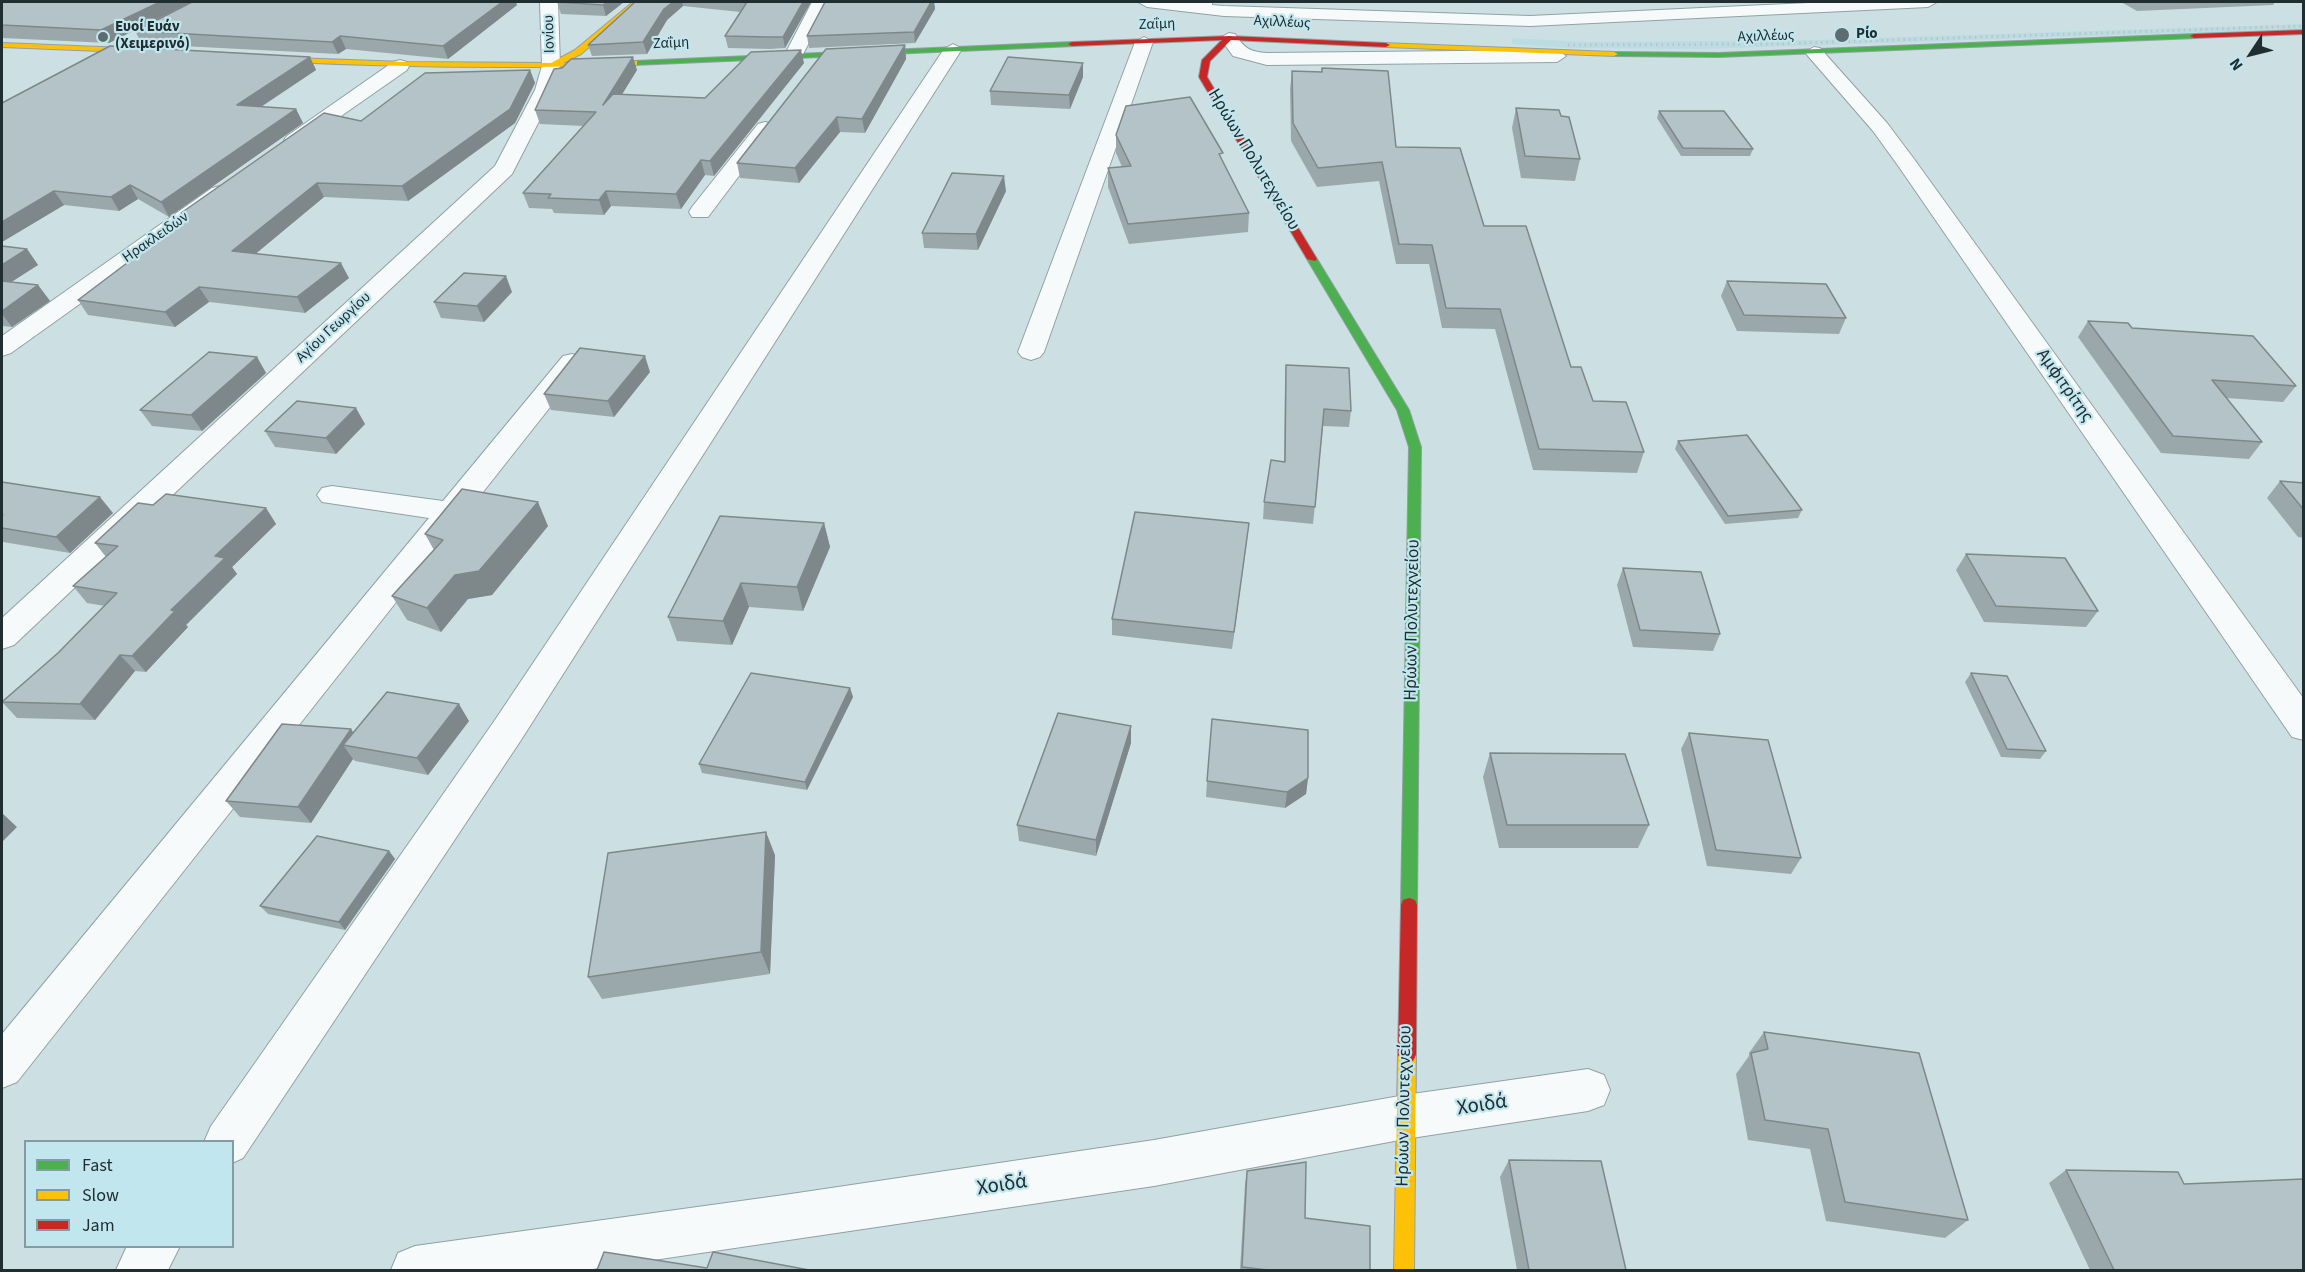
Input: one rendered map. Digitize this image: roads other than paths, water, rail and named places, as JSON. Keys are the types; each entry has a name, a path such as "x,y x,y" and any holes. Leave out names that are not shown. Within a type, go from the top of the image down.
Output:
{"street":[{"name":"Ιονίου","path":"549,2 551,66"},
{"path":"551,66 578,52 637,2"},
{"path":"793,56 821,2"},
{"path":"1147,2 1304,14 1489,21 1928,2"},
{"path":"1672,2 1685,14"},
{"path":"1278,39 1304,14"},
{"name":"Αχιλλέως","path":"1229,38 1675,56 2304,32"},
{"path":"78,70 137,37"},
{"path":"1229,38 1234,49 1242,55 1267,59 1544,57 1564,53"},
{"name":"Ζαΐμη","path":"257,58 400,66 551,66 1229,38"},
{"name":"Ηρώων Πολυτεχνείου","path":"1229,38 1206,60 1203,77 1403,410 1415,447 1404,1270"},
{"path":"1031,352 1144,42"},
{"path":"2,45 162,52"},
{"path":"228,1140 508,730 953,49"},
{"name":"Αμφιτρίτης","path":"1814,52 1901,155 2304,727"},
{"path":"809,73 823,54"},
{"path":"273,155 400,66"},
{"name":"Αγίου Γεωργίου","path":"2,638 504,169 545,90 551,66"},
{"path":"699,212 780,110"},
{"name":"Ηρακλειδών","path":"2,348 235,183"},
{"path":"2,1067 449,511 572,362"},
{"path":"332,495 449,511"},
{"name":"Χοιδά","path":"415,1270 573,1259 784,1219 1154,1163 1405,1117 1588,1090"},
{"path":"140,1270 155,1248"}],"railway":[{"path":"1568,45 1776,44 2304,26"}],"place":[{"name":"Ρίο","path":"1842,35"},
{"name":"Ευοί Ευάν (Χειμερινό)","path":"103,37"}]}
